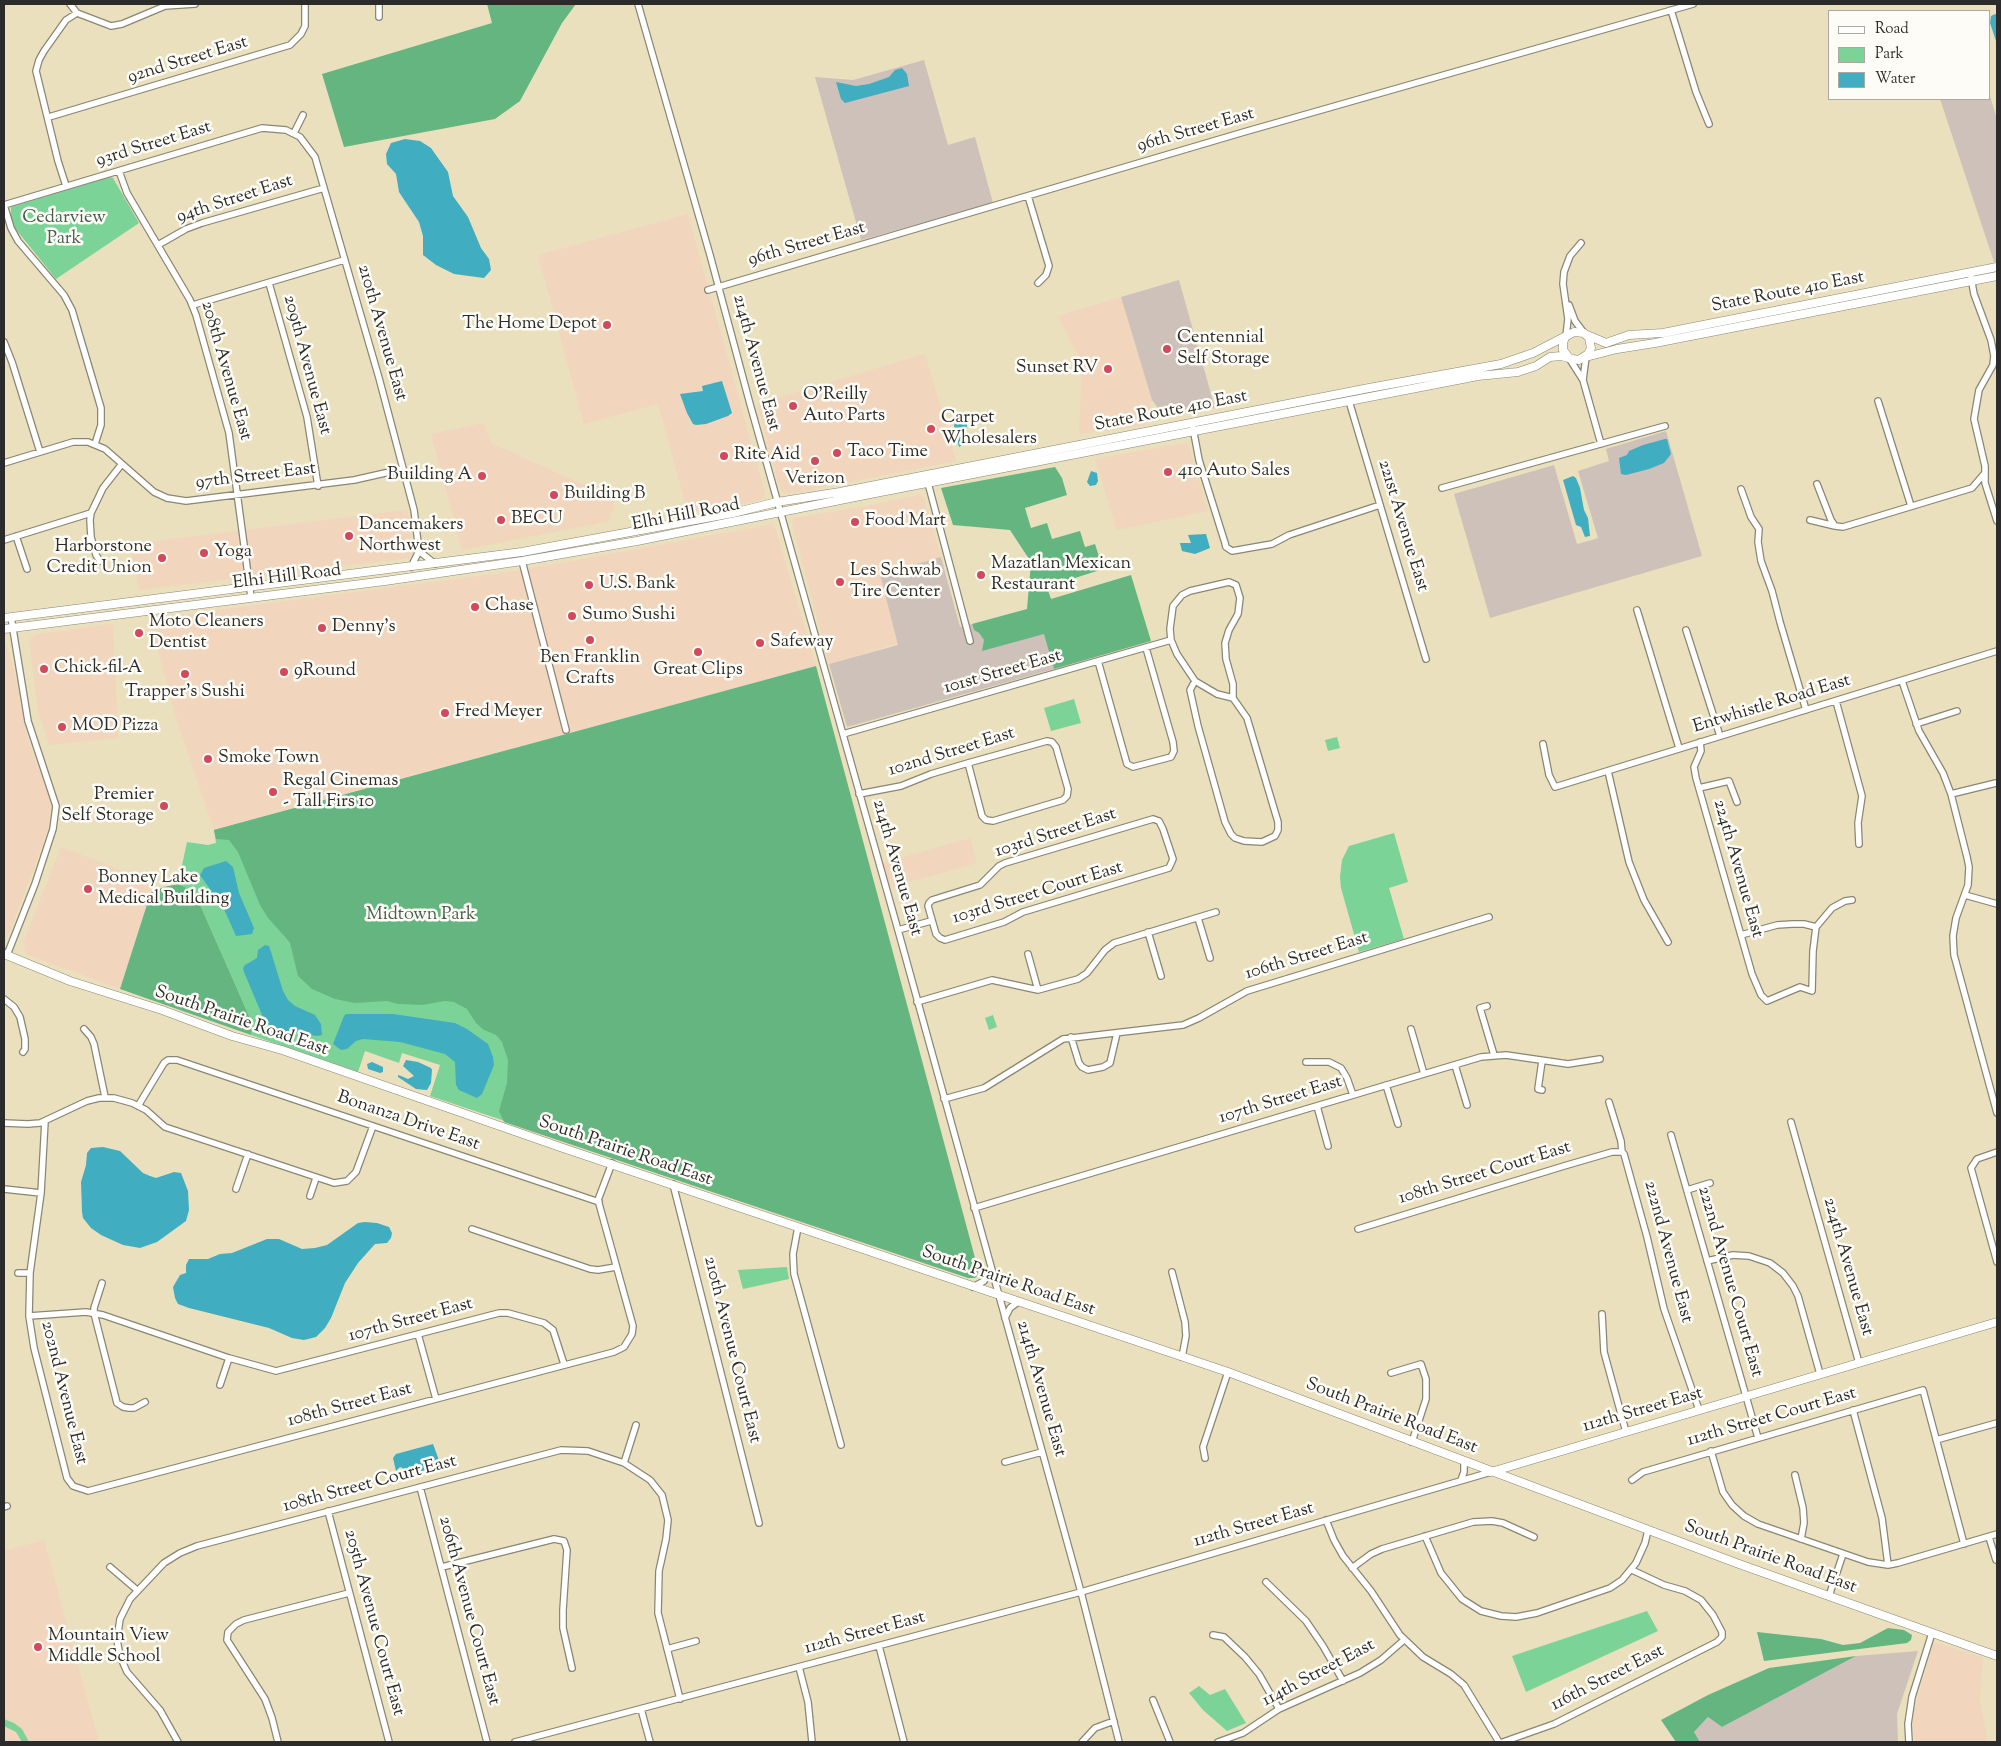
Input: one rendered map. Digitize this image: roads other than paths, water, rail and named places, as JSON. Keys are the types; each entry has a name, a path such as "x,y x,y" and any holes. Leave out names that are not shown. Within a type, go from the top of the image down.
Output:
{"main road":[{"name":"State Route 410 East","path":"1585,334 1606,343 1628,334 1670,332 1997,267"},
{"name":"State Route 410 East","path":"1586,357 1617,349 1997,276"},
{"path":"1574,332 1585,334 1590,341 1591,348 1586,357 1579,360 1570,358 1564,353 1562,347 1566,336 1574,332"},
{"name":"State Route 410 East","path":"780,512 1501,364 1533,354 1566,336"},
{"name":"State Route 410 East","path":"777,502 1193,427 1349,401 1478,376 1518,372 1536,366 1550,357 1570,358"},
{"name":"Elhi Hill Road","path":"8,617 522,552 734,513 777,502"},
{"name":"Elhi Hill Road","path":"4,629 522,561 638,541 780,512"},
{"name":"South Prairie Road East","path":"5,955 70,981 162,1010 232,1036 282,1050 973,1287 1228,1372 1648,1530 1997,1656"},
{"name":"112th Street East","path":"1491,1472 1997,1322"},
{"path":"1516,1464 1513,1470 1516,1481"}],"street":[{"path":"70,4 77,14 104,25 116,26 165,6 195,4"},
{"name":"92nd Street East","path":"49,118 290,45 301,34 305,26 305,4"},
{"path":"379,4 379,17"},
{"name":"214th Avenue East","path":"638,4 898,930 1081,1592 1119,1742"},
{"name":"96th Street East","path":"708,290 1693,4"},
{"path":"1671,10 1696,92 1709,124"},
{"path":"66,186 38,81 37,64 66,20 77,14"},
{"path":"294,133 303,115"},
{"name":"93rd Street East","path":"4,205 262,128 270,127 294,133"},
{"name":"210th Avenue East","path":"294,133 304,141 315,157 379,378 414,510 419,552"},
{"name":"208th Avenue East","path":"119,171 128,193 193,305 230,433 251,597"},
{"name":"94th Street East","path":"158,245 186,228 324,188"},
{"path":"1028,196 1049,266 1046,276 1038,283"},
{"path":"4,205 11,228 18,241 64,295 72,310 101,408 101,425 96,444 79,441 4,463"},
{"path":"1566,336 1568,319 1563,284 1570,256 1581,243"},
{"path":"193,305 344,260"},
{"path":"1970,272 1974,294 1991,340 1994,356 1995,366 1979,390 1975,411 1977,439 1985,466 1984,474 1997,520"},
{"name":"209th Avenue East","path":"269,283 307,417 318,486"},
{"path":"1565,296 1575,321 1585,334"},
{"path":"4,342 40,452"},
{"path":"1583,380 1586,357"},
{"path":"1570,358 1583,380 1600,444"},
{"name":"221st Avenue East","path":"1349,401 1426,659"},
{"path":"1878,401 1911,506"},
{"path":"1442,488 1665,426"},
{"path":"1193,427 1199,460 1228,550 1232,551 1272,544 1289,535 1380,505"},
{"name":"97th Street East","path":"96,444 105,449 150,490 167,498 186,501 318,486 403,469"},
{"path":"100,561 92,542 91,513 103,488 122,465"},
{"path":"1810,520 1843,527 1859,523 1972,488 1984,474"},
{"path":"928,483 970,641"},
{"path":"1817,484 1819,493 1835,526"},
{"path":"1741,489 1751,518 1760,529 1758,542 1761,561 1772,591 1806,710"},
{"path":"4,540 91,513"},
{"path":"16,536 27,569"},
{"path":"410,567 419,552 435,564"},
{"path":"522,561 566,730"},
{"path":"1195,680 1190,690 1225,822 1231,834 1240,840 1262,842 1274,836 1278,830 1278,822 1247,718 1233,698 1233,684 1226,660 1225,643 1229,630 1238,614 1240,598 1236,585 1229,582 1190,591 1176,602 1170,620 1171,640 1177,654 1195,680 1217,694 1233,698"},
{"path":"1637,610 1679,748"},
{"path":"5,955 35,884 53,829 56,806 28,721 13,628 8,617"},
{"path":"1686,630 1720,736"},
{"name":"101st Street East","path":"842,734 1171,640"},
{"path":"1098,661 1127,764 1130,767 1135,767 1171,757 1174,751 1146,648"},
{"name":"Entwhistle Road East","path":"1543,744 1549,775 1555,787 1997,651"},
{"path":"1902,680 1916,724 1943,773 1951,794 1969,866 1966,896 1956,918 1953,936 1954,955 1997,1113"},
{"path":"1836,701 1862,796 1858,823 1859,844"},
{"path":"1916,724 1957,711"},
{"name":"102nd Street East","path":"859,794 901,786 931,774 968,763 1047,740 1056,747 1068,789 1067,796 1063,800 994,821 986,820 982,816 968,763"},
{"name":"224th Avenue East","path":"1700,742 1701,751 1694,767 1699,788 1756,986 1767,1001 1800,986 1812,991 1816,927"},
{"path":"1608,771 1628,862 1644,900 1668,942"},
{"path":"1699,788 1729,781 1737,802"},
{"path":"1951,794 1996,783"},
{"name":"103rd Street East","path":"931,921 929,903 980,885 999,866 1144,821 1153,820 1159,822 1172,859 1169,868"},
{"name":"103rd Street Court East","path":"898,930 931,921 936,934 945,940 1004,922 1024,912 1169,868"},
{"path":"1966,896 1997,904"},
{"path":"1741,936 1792,924 1816,927 1832,908 1845,901 1852,900"},
{"path":"917,1002 992,980 1038,990 1083,976 1105,950 1114,943 1216,912"},
{"name":"106th Street East","path":"944,1099 984,1088 1056,1042 1072,1037 1183,1025 1247,991 1489,917"},
{"path":"1198,918 1210,958"},
{"path":"1148,932 1161,976"},
{"path":"1028,954 1038,990"},
{"path":"4,999 20,1016 25,1039 23,1052"},
{"path":"1487,1006 1480,1008 1494,1055"},
{"path":"84,1029 94,1044 106,1097"},
{"path":"1411,1029 1424,1074"},
{"path":"1072,1037 1079,1063 1082,1068 1088,1070 1103,1067 1110,1062 1117,1032"},
{"name":"107th Street East","path":"974,1208 1455,1064 1494,1055 1568,1064 1600,1059"},
{"name":"Bonanza Drive East","path":"138,1106 164,1063 168,1060 188,1063 598,1202"},
{"path":"1542,1061 1538,1089 1542,1090"},
{"path":"1306,1062 1330,1062 1341,1068 1348,1078 1353,1095"},
{"path":"1455,1064 1467,1104"},
{"path":"1386,1085 1398,1124"},
{"path":"4,1123 28,1124 46,1121 75,1105 106,1097 138,1106 165,1126 334,1183 342,1182 352,1177 358,1168 373,1126"},
{"name":"222nd Avenue East","path":"1609,1102 1647,1237 1664,1309 1699,1410"},
{"path":"1318,1106 1328,1146"},
{"name":"202nd Avenue East","path":"46,1121 41,1193 30,1273 28,1316 34,1348 67,1478 75,1488"},
{"name":"224th Avenue East","path":"1791,1122 1858,1363"},
{"name":"222nd Avenue Court East","path":"1671,1135 1758,1438"},
{"name":"108th Street Court East","path":"1358,1229 1564,1166 1612,1152 1622,1152"},
{"path":"1997,1152 1974,1161 1972,1170 1997,1262"},
{"path":"236,1189 248,1154"},
{"path":"472,1229 590,1270 616,1267 598,1202 612,1163"},
{"path":"310,1196 316,1178"},
{"path":"1687,1190 1710,1183"},
{"name":"210th Avenue Court East","path":"673,1184 759,1524"},
{"path":"4,1190 41,1193"},
{"path":"798,1227 793,1254 794,1274 841,1445"},
{"path":"1707,1261 1733,1255 1754,1257 1774,1266 1789,1280 1799,1301 1820,1374"},
{"name":"108th Street East","path":"75,1488 83,1491 96,1491 614,1352 624,1347 629,1341 632,1326 616,1267"},
{"path":"973,1287 984,1281 991,1268"},
{"path":"1172,1272 1186,1329 1182,1357"},
{"path":"18,1273 30,1273"},
{"path":"102,1283 94,1313 117,1403 123,1407 134,1408 145,1402"},
{"path":"1004,1318 1010,1308 1018,1302"},
{"name":"107th Street East","path":"229,1358 276,1371 503,1312 544,1323 552,1329 556,1335 564,1364"},
{"path":"28,1316 94,1313 229,1358 220,1385"},
{"path":"1602,1314 1604,1352 1626,1432"},
{"path":"418,1334 436,1399"},
{"path":"1390,1373 1421,1364 1426,1379 1426,1399 1412,1442"},
{"path":"1205,1458 1203,1447 1228,1372"},
{"name":"112th Street Court East","path":"1632,1480 1643,1472 1923,1390 1936,1440"},
{"path":"1853,1410 1882,1518 1888,1565"},
{"path":"1964,1544 1936,1440 1997,1423"},
{"path":"636,1425 624,1463 641,1472 655,1485 662,1496 666,1508 667,1530 659,1571 658,1604 680,1699"},
{"name":"108th Street Court East","path":"178,1742 168,1722 127,1672 120,1656 118,1640 120,1619 130,1599 164,1564 186,1550 561,1450 588,1451 624,1463"},
{"path":"1711,1451 1721,1487 1732,1505 1744,1516 1753,1522 1868,1562 1888,1565 1997,1534"},
{"path":"1005,1462 1042,1452"},
{"path":"1461,1480 1464,1472 1464,1461"},
{"name":"112th Street East","path":"515,1742 1081,1592 1491,1472"},
{"path":"1795,1475 1803,1508 1804,1524 1801,1539"},
{"name":"206th Avenue Court East","path":"420,1487 487,1742"},
{"name":"205th Avenue Court East","path":"328,1511 389,1742"},
{"path":"1326,1520 1334,1540 1352,1568 1404,1640 1422,1657 1451,1674 1464,1685 1499,1742"},
{"path":"1352,1568 1366,1557 1382,1549 1473,1522 1492,1521 1508,1524 1534,1537"},
{"path":"1425,1536 1441,1573 1462,1600 1481,1611 1501,1616 1516,1617 1537,1613 1603,1591 1622,1580 1632,1570 1641,1554 1648,1530"},
{"path":"1989,1537 1996,1560"},
{"path":"442,1567 554,1538 565,1542 567,1550 562,1610 563,1628 572,1668"},
{"path":"1829,1596 1843,1554"},
{"path":"110,1567 138,1590"},
{"name":"116th Street East","path":"1503,1742 1554,1724 1717,1642 1722,1635 1713,1615 1701,1600 1685,1591 1664,1585 1632,1570"},
{"path":"1266,1582 1306,1621 1343,1681"},
{"path":"278,1742 272,1718 264,1699 227,1640 229,1630 244,1620 349,1593"},
{"path":"1909,1742 1908,1724 1912,1697 1932,1633"},
{"path":"1213,1635 1224,1638 1249,1661 1259,1674 1279,1709"},
{"name":"114th Street East","path":"1218,1742 1243,1734 1279,1709 1343,1681 1381,1660 1404,1640"},
{"path":"668,1649 696,1641"},
{"path":"879,1646 904,1742"},
{"path":"799,1667 808,1702 812,1742"},
{"path":"1153,1700 1170,1742"},
{"path":"641,1709 650,1742"},
{"path":"1082,1742 1095,1728 1114,1721"}],"water":[{"path":"1997,15 1997,44 1991,26 1991,16"},
{"path":"902,68 907,74 909,86 845,103 841,99 836,82 856,86 869,84 889,77 895,70"},
{"path":"405,139 420,141 431,148 448,172 453,196 468,217 481,248 489,259 491,270 484,278 454,274 436,265 423,255 423,236 419,222 399,192 396,174 387,164 386,154 391,143"},
{"path":"722,381 732,413 706,424 693,424 680,394 703,391 702,386"},
{"path":"966,420 967,425 962,445 959,447 954,426 955,422"},
{"path":"1667,439 1671,454 1664,463 1626,475 1621,474 1619,458 1643,445"},
{"path":"1091,471 1097,473 1098,481 1096,485 1090,486 1087,482"},
{"path":"1573,476 1576,478 1580,488 1584,510 1588,518 1590,536 1585,537 1581,527 1576,525 1563,480"},
{"path":"1206,534 1210,548 1195,554 1182,551 1180,543 1191,543 1188,535"},
{"path":"226,861 233,867 239,893 254,928 252,934 236,936 224,909 200,875 204,868"},
{"path":"265,945 269,946 283,991 288,1000 295,1006 315,1015 321,1024 322,1035 317,1036 278,1030 265,1022 243,968 257,958 258,950"},
{"path":"346,1014 393,1014 455,1023 467,1029 488,1044 493,1057 494,1065 482,1094 477,1098 459,1090 456,1085 455,1062 445,1054 400,1042 363,1039 356,1041 347,1049 341,1050 333,1044"},
{"path":"406,1060 418,1062 431,1068 431,1083 427,1090 416,1089 398,1077 398,1075 408,1079 414,1076 403,1066"},
{"path":"372,1062 383,1067 383,1072 380,1073 368,1069 367,1064"},
{"path":"103,1147 120,1151 143,1173 156,1178 174,1172 181,1173 188,1191 189,1210 186,1221 157,1242 140,1248 123,1245 91,1228 83,1218 81,1182 87,1153 91,1148"},
{"path":"365,1222 389,1227 392,1233 391,1238 387,1243 375,1244 358,1263 345,1283 331,1318 316,1337 304,1340 292,1338 269,1328 189,1308 178,1304 175,1298 173,1287 180,1275 186,1273 186,1265 189,1259 208,1259 220,1254 232,1253 267,1239 279,1239 302,1249 315,1248 327,1245 358,1223"},
{"path":"433,1444 440,1463 439,1467 413,1473 400,1467 396,1471 393,1458 396,1454"}],"place":[{"name":"The Home Depot","path":"607,325"},
{"name":"Centennial Self Storage","path":"1167,349"},
{"name":"Sunset RV","path":"1108,369"},
{"name":"O'Reilly Auto Parts","path":"793,406"},
{"name":"Carpet Wholesalers","path":"931,429"},
{"name":"Taco Time","path":"837,453"},
{"name":"Rite Aid","path":"724,456"},
{"name":"Verizon","path":"815,461"},
{"name":"410 Auto Sales","path":"1168,472"},
{"name":"Building A","path":"482,476"},
{"name":"Building B","path":"554,495"},
{"name":"BECU","path":"501,520"},
{"name":"Food Mart","path":"855,522"},
{"name":"Dancemakers Northwest","path":"349,536"},
{"name":"Yoga","path":"204,553"},
{"name":"Harborstone Credit Union","path":"162,558"},
{"name":"Mazatlan Mexican Restaurant","path":"981,575"},
{"name":"Les Schwab Tire Center","path":"840,582"},
{"name":"U.S. Bank","path":"589,585"},
{"name":"Chase","path":"475,607"},
{"name":"Sumo Sushi","path":"572,616"},
{"name":"Denny's","path":"322,628"},
{"name":"Moto Cleaners Dentist","path":"139,633"},
{"name":"Ben Franklin Crafts","path":"590,640"},
{"name":"Safeway","path":"760,643"},
{"name":"Great Clips","path":"698,652"},
{"name":"Chick-fil-A","path":"44,669"},
{"name":"9Round","path":"284,672"},
{"name":"Trapper's Sushi","path":"185,674"},
{"name":"Fred Meyer","path":"445,713"},
{"name":"MOD Pizza","path":"62,727"},
{"name":"Smoke Town","path":"208,759"},
{"name":"Regal Cinemas - Tall Firs 10","path":"273,792"},
{"name":"Premier Self Storage","path":"164,806"},
{"name":"Bonney Lake Medical Building","path":"88,889"},
{"name":"Mountain View Middle School","path":"38,1647"}],"park label":[{"name":"Cedarview Park","path":"64,229"},
{"name":"Midtown Park","path":"421,916"}]}
